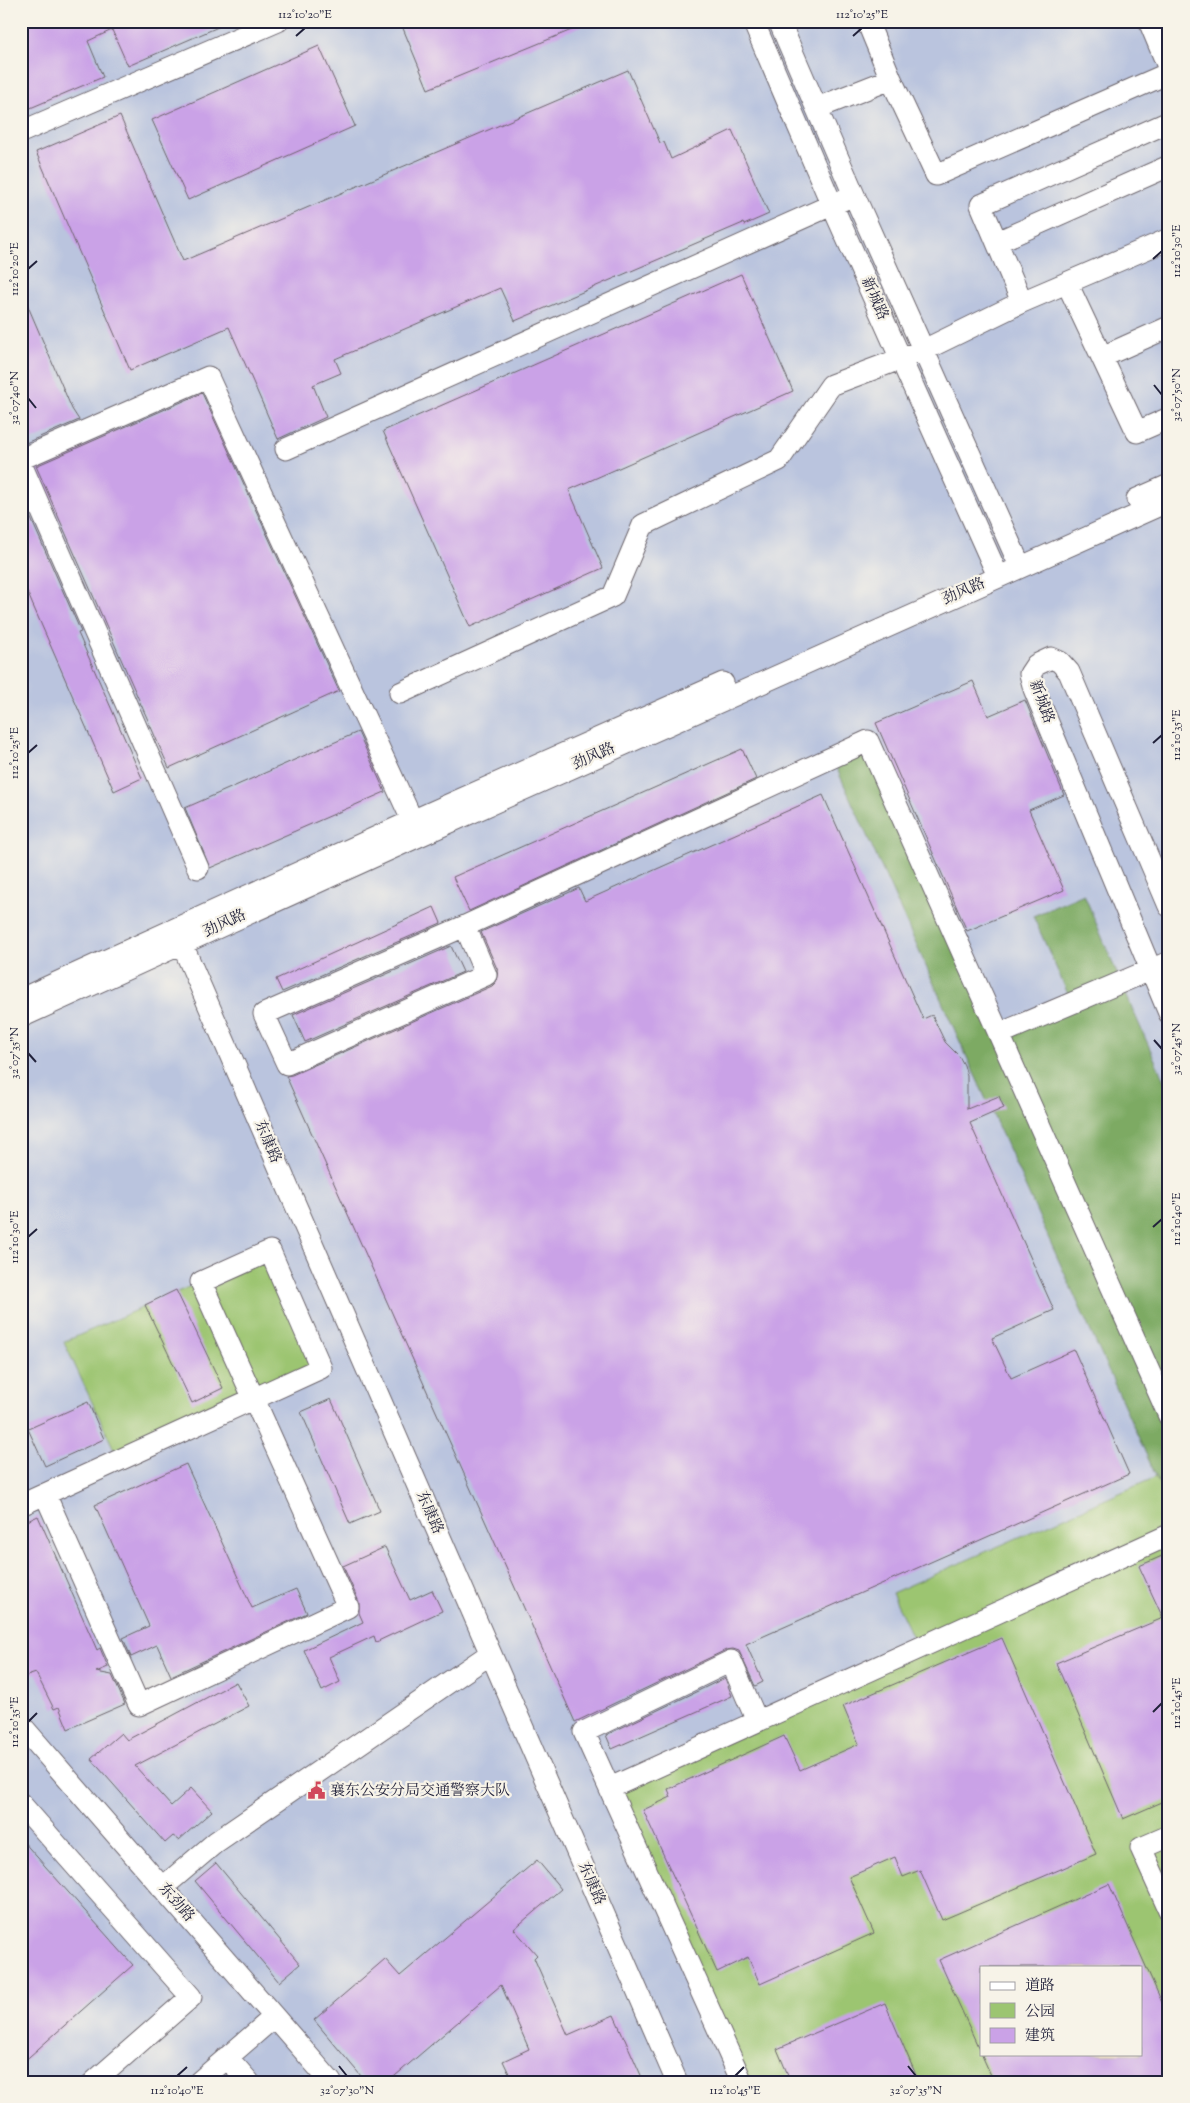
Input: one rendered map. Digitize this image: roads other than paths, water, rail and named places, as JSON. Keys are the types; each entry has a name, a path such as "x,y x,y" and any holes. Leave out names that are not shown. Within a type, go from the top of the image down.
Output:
{"street":[{"path":"21,132 278,21"},
{"name":"新城路","path":"753,21 832,205 996,570"},
{"name":"新城路","path":"779,21 854,195 1018,560"},
{"path":"867,21 936,176 1169,71 1149,21"},
{"path":"817,108 891,78"},
{"path":"1022,302 981,205 1169,122"},
{"path":"997,242 1169,166"},
{"path":"286,449 854,195"},
{"path":"400,693 613,596 643,525 779,460 831,385 924,350 1022,302 1169,239"},
{"path":"1067,283 1137,432 1169,418"},
{"path":"1102,357 1169,327"},
{"path":"21,459 208,377 416,829"},
{"path":"21,464 198,868"},
{"name":"劲风路","path":"21,999 416,829 996,570 1169,485"},
{"name":"劲风路","path":"1018,560 1169,501"},
{"name":"新城路","path":"1169,906 1069,672 1060,662 1051,658 1036,665 1030,674 1034,689 1160,966 1169,1013"},
{"path":"466,926 486,975 287,1064 264,1014 466,926 868,741 1169,1416"},
{"name":"劲风路","path":"21,1017 182,944 416,829"},
{"name":"东康路","path":"182,944 676,2082"},
{"path":"999,1034 1160,966"},
{"path":"21,1505 45,1494 254,1399 321,1368 270,1251 201,1282 254,1399 348,1607 139,1705 45,1494"},
{"path":"610,1788 1169,1535"},
{"path":"162,1888 216,1842 490,1654"},
{"path":"742,2082 584,1732 731,1661 757,1721"},
{"name":"东劲路","path":"21,1725 331,2082"},
{"path":"21,1804 191,1997 94,2082"},
{"path":"1169,1836 1141,1848 1169,1910"},
{"path":"199,2082 274,2016"},
{"path":"227,2057 249,2082"}],"place":[{"name":"襄东公安分局交通警察大队","path":"316,1791"}]}
